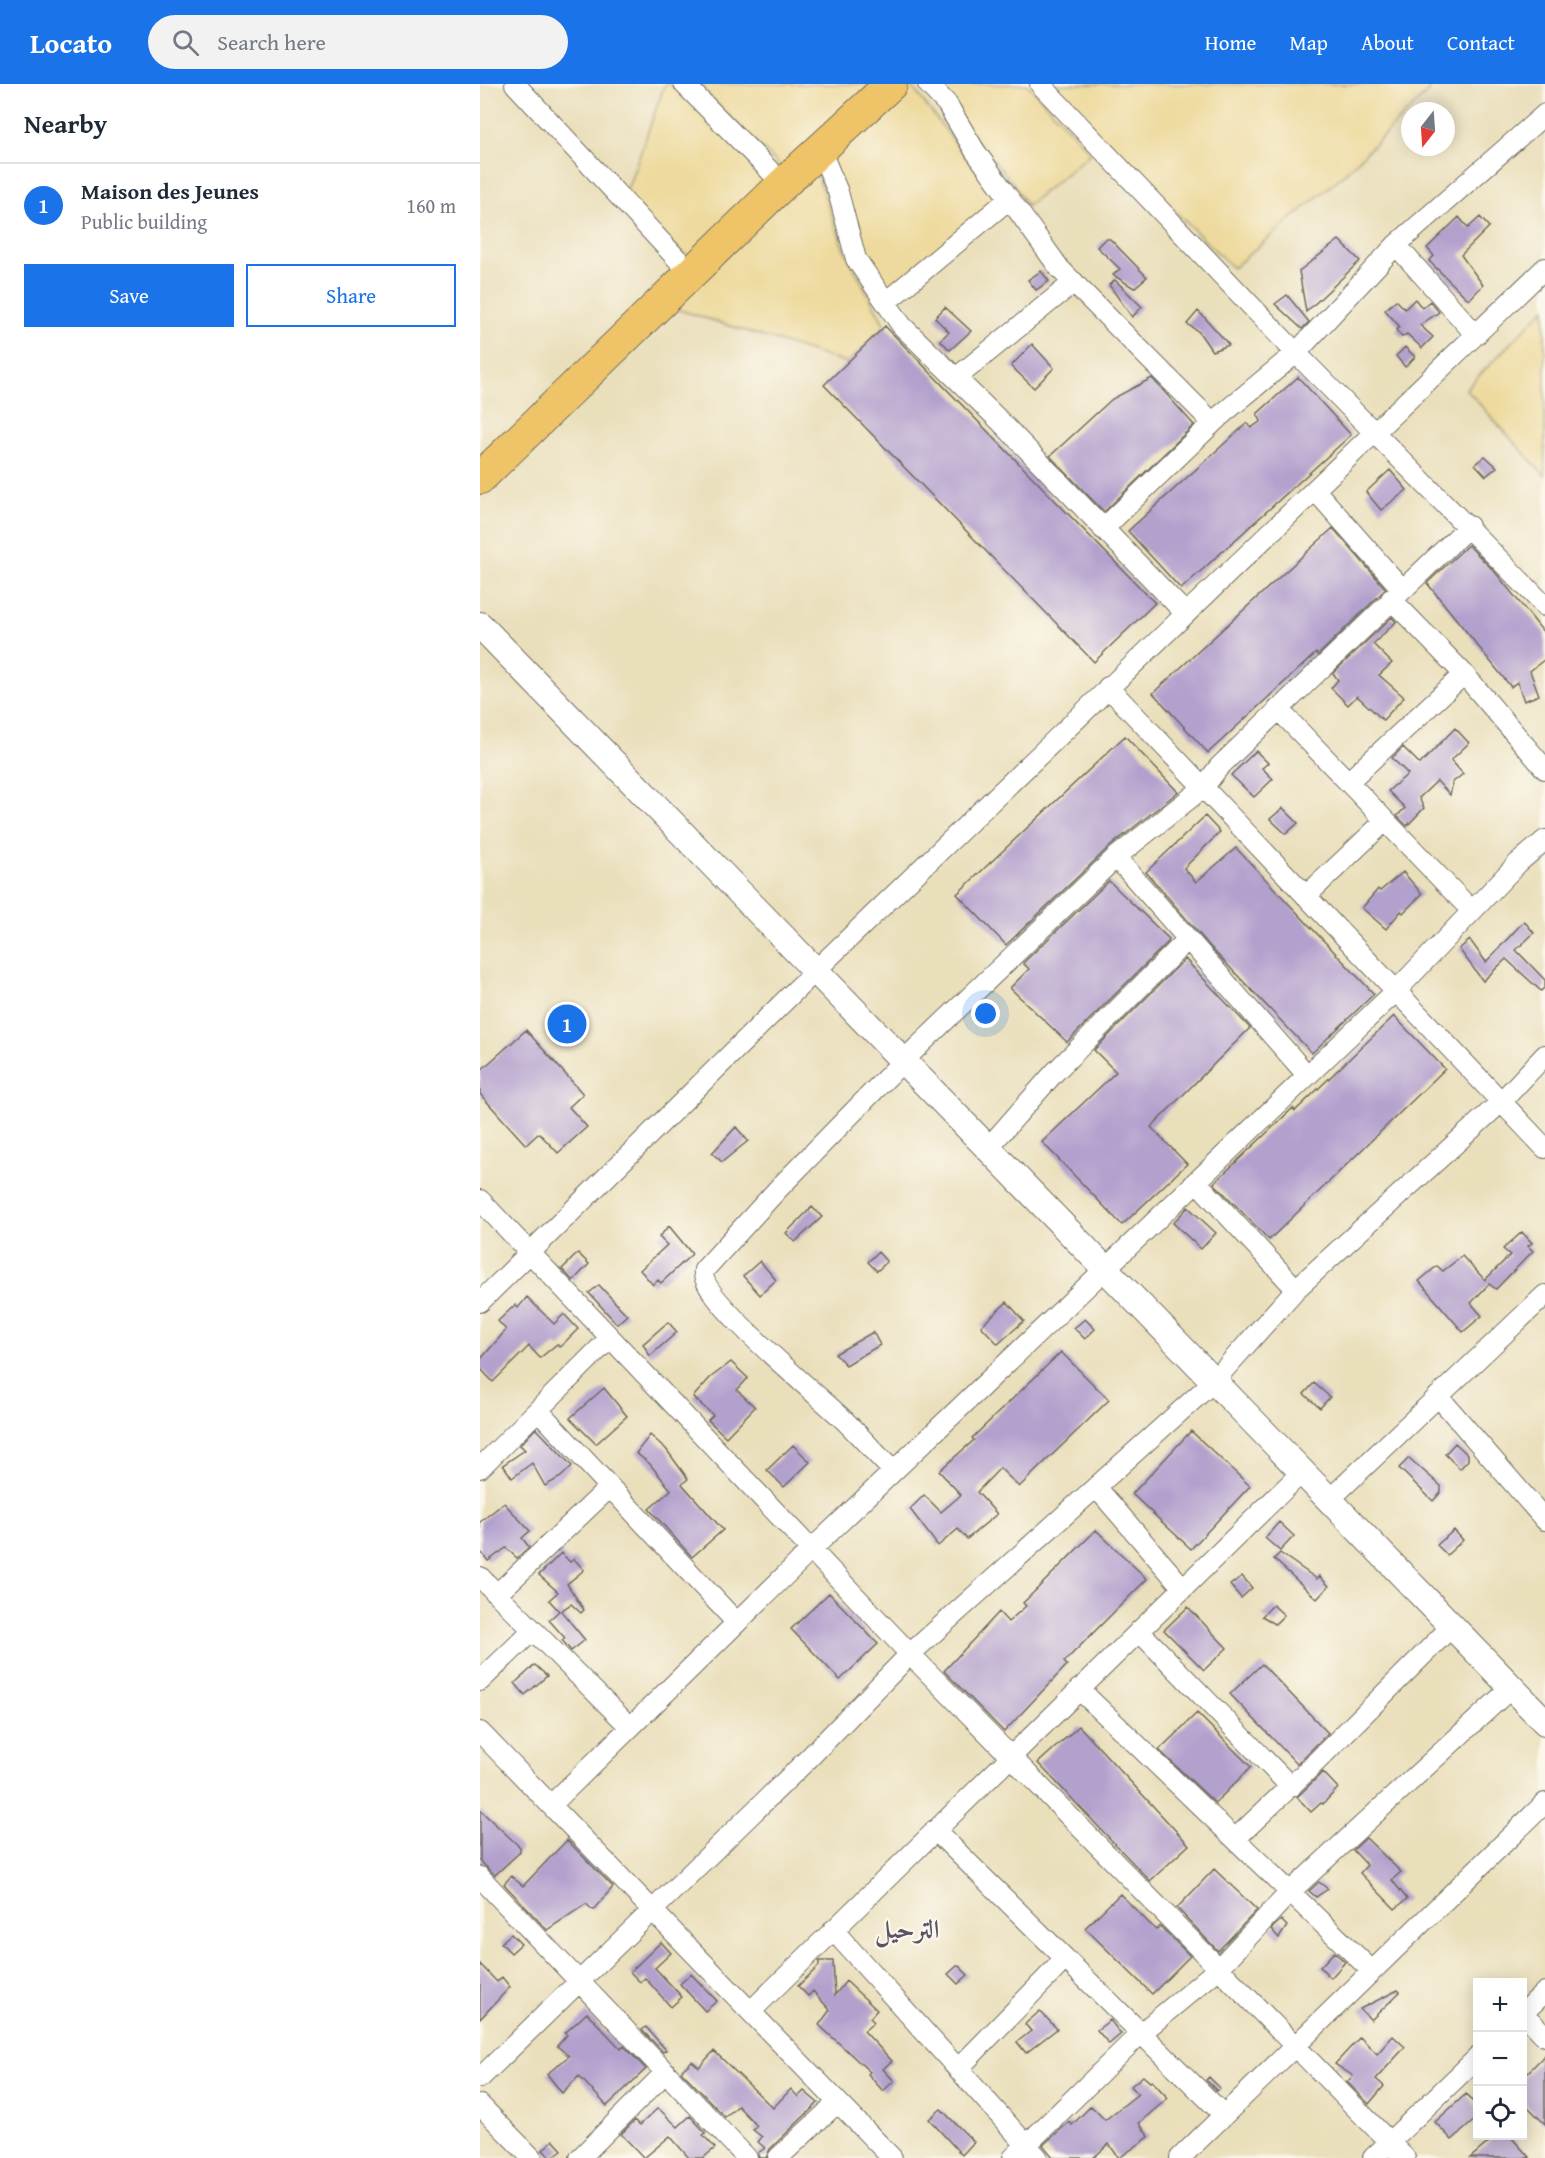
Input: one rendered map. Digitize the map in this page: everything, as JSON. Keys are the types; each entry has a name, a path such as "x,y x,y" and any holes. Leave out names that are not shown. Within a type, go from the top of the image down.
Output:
{"main road":[{"path":"480,478 692,275 783,184 891,84"}],"street":[{"path":"515,84 692,275"},
{"path":"684,84 783,184"},
{"path":"928,84 947,104 975,151 1060,269 1213,423"},
{"path":"1040,84 1296,352 1376,430 1545,606"},
{"path":"1103,529 1213,423 1296,352 1396,245 1545,114"},
{"path":"821,151 838,192 856,259 902,326 956,378 1185,613"},
{"path":"886,302 1010,199"},
{"path":"1396,245 1476,334"},
{"path":"480,1302 815,970 1545,268"},
{"path":"956,378 1074,282"},
{"path":"1315,490 1397,594 1545,769"},
{"path":"893,1471 845,1420 722,1305 704,1281 703,1274 777,1190 903,1061 1116,857 1203,788 1219,767 1468,526"},
{"path":"480,625 1545,1722"},
{"path":"1348,782 1464,674"},
{"path":"1108,687 1545,1148"},
{"path":"1278,709 1472,911"},
{"path":"1306,896 1385,821"},
{"path":"551,1805 893,1471 1396,991 1518,863 1545,840"},
{"path":"1116,857 1307,1075"},
{"path":"988,1148 1054,1073 1187,939"},
{"path":"480,2078 808,1759 910,1654 1214,1381 1296,1289 1501,1102 1545,1055"},
{"path":"1196,1181 1296,1289"},
{"path":"480,1200 910,1654 1405,2158"},
{"path":"1329,1500 1438,1396 1543,1302"},
{"path":"480,1468 610,1338"},
{"path":"1438,1396 1545,1520"},
{"path":"538,1410 736,1623"},
{"path":"751,2011 1302,1472"},
{"path":"497,1594 610,1487"},
{"path":"1096,1487 1183,1588"},
{"path":"480,1577 630,1727"},
{"path":"1235,1839 1291,1787 1452,1626"},
{"path":"480,1681 533,1630"},
{"path":"1140,1631 1291,1787"},
{"path":"833,1930 958,2069 1026,2154 1140,2034 1218,1969 1290,1892 1511,1688"},
{"path":"1079,1689 1372,1971"},
{"path":"480,1732 892,2158"},
{"path":"1180,2158 1545,1803"},
{"path":"935,1830 1224,2115"},
{"path":"484,1890 579,1980 666,2072 737,2154"},
{"path":"958,2069 1065,1959"},
{"path":"1527,2009 1545,1992"},
{"path":"1527,2017 1545,2036"},
{"path":"1373,2158 1473,2062"},
{"path":"580,2158 666,2072"},
{"path":"778,2158 838,2102"},
{"path":"480,2105 532,2158"}],"sand":[{"path":"665,84 684,84 773,174 694,262 623,201"},
{"path":"697,84 871,84 785,171"},
{"path":"891,84 910,84 1003,205 895,295 856,259 821,151"},
{"path":"927,84 1027,84 1091,153 1027,206 1013,183"},
{"path":"1045,84 1430,84 1428,92 1418,102 1401,102 1401,118 1342,176 1233,268"},
{"path":"815,168 843,247 885,326 847,363 673,308"},
{"path":"1545,308 1545,476 1466,389"}],"building":[{"path":"1459,217 1468,228 1480,217 1489,227 1461,255 1483,285 1469,300 1429,261 1434,256 1427,248"},
{"path":"1105,239 1110,239 1147,277 1134,288 1113,275 1120,269 1097,247"},
{"path":"1339,240 1360,261 1306,312 1299,271"},
{"path":"1041,271 1049,281 1036,290 1028,280"},
{"path":"1115,280 1142,307 1132,317 1109,285"},
{"path":"1287,295 1309,322 1302,329 1275,304"},
{"path":"1415,299 1422,308 1430,301 1439,312 1420,325 1433,337 1422,348 1407,334 1402,337 1396,330 1400,327 1385,310 1396,300 1405,309"},
{"path":"945,307 971,331 950,350 940,340 949,332 935,318"},
{"path":"1198,311 1229,345 1212,351 1199,332 1187,324"},
{"path":"885,326 1155,603 1094,662 824,385"},
{"path":"1032,344 1054,368 1034,388 1011,366"},
{"path":"1405,347 1415,357 1405,367 1396,356"},
{"path":"1298,377 1351,435 1181,589 1128,531 1247,423 1251,428 1261,421 1257,414"},
{"path":"1152,378 1194,425 1104,512 1050,456 1112,399"},
{"path":"1485,456 1497,467 1486,476 1475,464"},
{"path":"1390,470 1407,490 1381,510 1366,492"},
{"path":"1333,528 1386,589 1318,655 1316,653 1208,753 1153,693"},
{"path":"1468,545 1495,572 1545,634 1545,659 1530,671 1539,695 1524,701 1517,682 1511,687 1427,583"},
{"path":"1392,617 1396,622 1373,644 1392,663 1379,675 1404,697 1383,720 1357,696 1348,705 1331,688 1338,680 1333,673"},
{"path":"1455,728 1469,743 1451,760 1463,774 1453,782 1450,795 1437,781 1419,798 1424,808 1407,826 1397,816 1405,808 1388,791 1408,774 1392,758 1403,747 1420,764"},
{"path":"1125,736 1178,792 1108,848 1006,945 957,894"},
{"path":"1256,751 1268,763 1262,768 1273,779 1254,797 1231,775"},
{"path":"1283,808 1298,823 1286,834 1270,819"},
{"path":"1205,816 1220,832 1184,868 1196,882 1236,848 1374,994 1312,1053 1214,951 1146,872"},
{"path":"1403,872 1422,894 1403,913 1401,911 1386,929 1362,908 1378,889 1380,891"},
{"path":"1109,881 1169,939 1067,1042 1010,988 1029,969 1023,963"},
{"path":"1524,921 1534,933 1516,950 1545,980 1545,987 1541,991 1506,959 1483,981 1459,949 1470,940 1486,962"},
{"path":"1185,959 1250,1028 1151,1127 1187,1164 1122,1225 1042,1142 1116,1072 1094,1050"},
{"path":"1394,1016 1445,1069 1269,1240 1214,1183 1293,1108 1295,1111"},
{"path":"526,1030 583,1094 569,1107 587,1127 558,1153 539,1133 526,1145 480,1094 480,1071"},
{"path":"736,1127 748,1141 722,1162 712,1153"},
{"path":"812,1207 822,1217 795,1242 786,1233"},
{"path":"1188,1207 1216,1233 1201,1249 1173,1223"},
{"path":"669,1226 692,1254 661,1283 658,1280 653,1285 640,1270 667,1245 659,1237"},
{"path":"1522,1232 1532,1243 1528,1246 1533,1251 1496,1289 1489,1284 1471,1303 1482,1316 1463,1332 1419,1281 1437,1266 1443,1271 1462,1256 1485,1280 1510,1255 1503,1249"},
{"path":"878,1252 887,1262 877,1271 868,1262"},
{"path":"578,1253 589,1264 573,1281 562,1269"},
{"path":"760,1261 776,1280 760,1295 743,1276"},
{"path":"599,1285 627,1315 617,1324 589,1293"},
{"path":"527,1297 554,1324 564,1314 578,1329 560,1347 557,1344 540,1358 529,1346 493,1382 480,1368 480,1360 506,1330 498,1321 515,1305 518,1308"},
{"path":"1007,1302 1024,1321 998,1344 981,1326"},
{"path":"1085,1319 1095,1329 1085,1339 1074,1328"},
{"path":"668,1322 677,1332 650,1356 643,1344"},
{"path":"873,1332 880,1345 846,1365 835,1354"},
{"path":"1061,1352 1109,1400 1019,1487 1000,1468 977,1492 997,1514 967,1539 958,1529 938,1546 910,1509 924,1495 941,1512 961,1495 939,1471 974,1440 972,1438"},
{"path":"731,1362 748,1378 737,1390 755,1407 726,1437 708,1420 713,1415 693,1397 710,1378"},
{"path":"1314,1383 1330,1397 1320,1408 1304,1394"},
{"path":"604,1388 627,1416 596,1444 570,1418"},
{"path":"536,1428 572,1466 561,1477 545,1486 532,1463 512,1478 503,1465 525,1450 520,1445"},
{"path":"1191,1431 1250,1486 1191,1549 1132,1494"},
{"path":"650,1435 666,1449 688,1479 682,1484 723,1530 692,1557 649,1509 671,1490 649,1463 636,1453"},
{"path":"1455,1443 1468,1455 1468,1460 1460,1469 1445,1454"},
{"path":"793,1445 810,1462 784,1487 767,1470"},
{"path":"1409,1458 1441,1486 1441,1492 1433,1501 1399,1468"},
{"path":"504,1503 530,1531 522,1538 529,1547 517,1558 506,1548 488,1561 480,1551 480,1522"},
{"path":"1279,1522 1294,1536 1280,1551 1265,1538"},
{"path":"1096,1530 1147,1579 1064,1662 1067,1665 1004,1732 944,1671 999,1612 1008,1622 1026,1606 1023,1603"},
{"path":"1454,1530 1463,1540 1447,1555 1437,1545"},
{"path":"561,1553 570,1562 574,1559 584,1570 567,1584 584,1610 581,1613 571,1604 561,1611 585,1640 571,1651 562,1640 565,1638 549,1620 559,1611 549,1600 558,1592 539,1575"},
{"path":"1280,1553 1317,1579 1319,1576 1329,1586 1317,1599 1274,1559"},
{"path":"1242,1576 1252,1588 1241,1598 1230,1585"},
{"path":"829,1593 878,1644 840,1680 791,1629"},
{"path":"1273,1605 1284,1615 1275,1624 1262,1616"},
{"path":"1188,1607 1227,1648 1204,1670 1164,1630"},
{"path":"1262,1664 1328,1733 1297,1764 1230,1694"},
{"path":"535,1665 547,1676 525,1695 515,1683"},
{"path":"1197,1713 1251,1767 1215,1803 1159,1750"},
{"path":"1079,1726 1189,1845 1150,1881 1038,1763"},
{"path":"1323,1772 1338,1788 1323,1804 1321,1803 1311,1812 1297,1797"},
{"path":"480,1810 520,1847 520,1852 495,1875 480,1861"},
{"path":"1366,1838 1401,1872 1392,1880 1407,1899 1395,1909 1360,1873 1367,1865 1353,1850"},
{"path":"567,1840 613,1887 593,1910 586,1904 547,1930 504,1884 511,1876 523,1886"},
{"path":"1214,1869 1257,1910 1218,1951 1177,1908"},
{"path":"1319,1882 1328,1889 1316,1897 1309,1891"},
{"path":"1120,1894 1156,1930 1160,1926 1190,1956 1152,1994 1085,1928"},
{"path":"1281,1920 1287,1926 1279,1938 1271,1929"},
{"path":"511,1934 521,1944 511,1953 501,1943"},
{"path":"661,1942 671,1953 655,1968 682,1997 671,2007 645,1978 640,1982 630,1972"},
{"path":"1334,1952 1345,1962 1331,1978 1320,1967"},
{"path":"819,1961 833,1961 835,1995 846,1981 877,2010 870,2018 874,2022 864,2031 892,2061 883,2069 894,2081 883,2091 868,2074 870,2072 819,2025 830,2010 813,1991 808,1996 798,1986 819,1966"},
{"path":"480,1964 497,1982 502,1977 510,1987 480,2019"},
{"path":"958,1965 968,1975 958,1984 948,1974"},
{"path":"691,1974 717,2001 705,2011 680,1984"},
{"path":"1398,1990 1400,1992 1371,2020 1360,2009"},
{"path":"1040,2011 1057,2029 1026,2053 1017,2042 1031,2031 1025,2024"},
{"path":"587,2013 621,2049 624,2046 646,2069 607,2106 579,2076 562,2093 547,2074 569,2056 557,2046 567,2035 565,2033"},
{"path":"1110,2020 1121,2034 1109,2044 1097,2030"},
{"path":"646,2027 666,2050 663,2052 642,2030"},
{"path":"1393,2036 1405,2047 1376,2079 1384,2086 1369,2104 1347,2082 1353,2076 1335,2064 1360,2037 1377,2054"},
{"path":"714,2051 773,2108 791,2089 798,2097 804,2091 818,2103 770,2149 766,2158 759,2158 758,2153 765,2148 758,2142 762,2137 753,2130 757,2126 738,2106 725,2117 681,2071 692,2061 699,2067"},
{"path":"1545,2055 1545,2124 1527,2106 1527,2073"},
{"path":"1143,2076 1150,2082 1152,2081 1168,2098 1139,2123 1149,2137 1119,2158 1109,2144 1093,2158 1054,2158 1043,2145 1069,2122 1072,2125 1091,2106 1105,2120 1138,2094 1131,2086"},
{"path":"1209,2077 1220,2088 1217,2091 1206,2080"},
{"path":"1466,2094 1473,2102 1473,2121 1452,2140 1435,2122"},
{"path":"658,2108 678,2127 690,2116 706,2133 703,2135 715,2148 703,2158 689,2158 670,2136 644,2158 621,2134 635,2120 640,2125"},
{"path":"941,2109 974,2142 962,2155 929,2119"},
{"path":"553,2140 562,2150 551,2158 543,2150"},
{"path":"1491,2140 1514,2140 1530,2158 1470,2158"}],"place":[{"name":"Maison des Jeunes","path":"567,1024"}],"district":[{"name":"الترحيل","path":"907,1928"}]}
